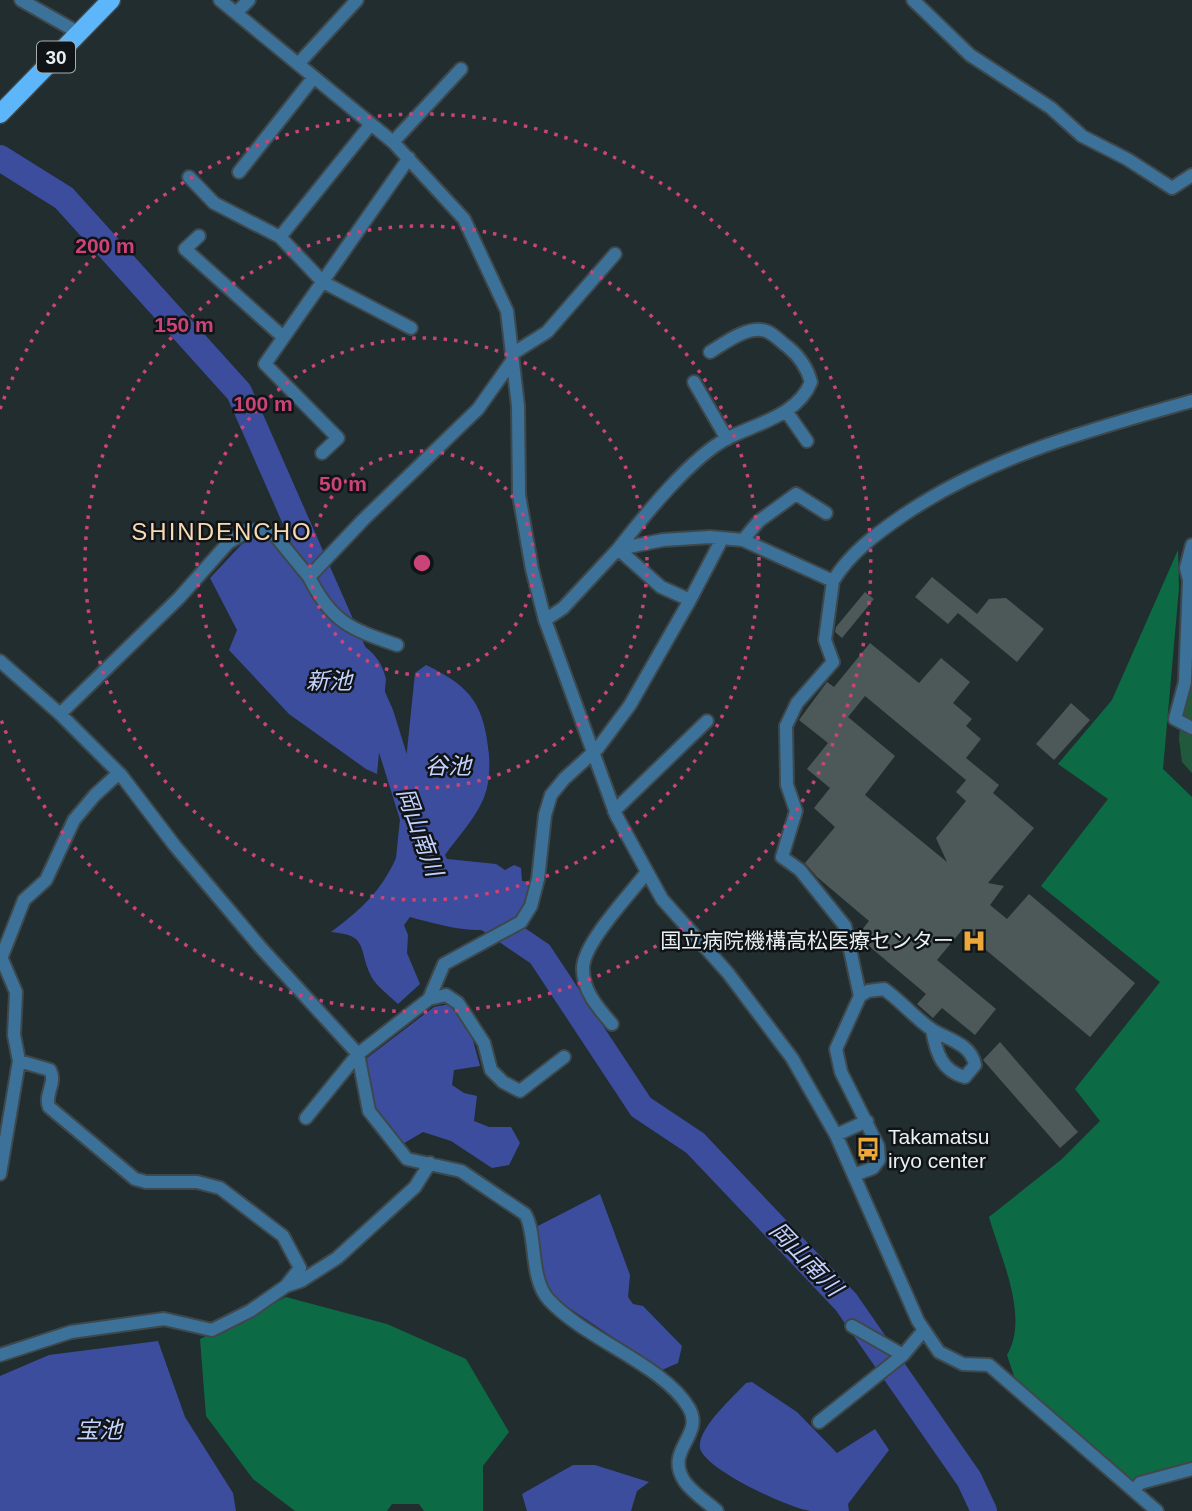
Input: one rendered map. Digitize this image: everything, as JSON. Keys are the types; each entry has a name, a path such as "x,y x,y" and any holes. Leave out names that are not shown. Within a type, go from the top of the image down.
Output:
{"main road":[{"name":"30","path":"0,114 111,0"}],"street":[{"path":"21,0 79,33"},
{"path":"220,0 393,142 464,219 507,311 518,406 519,495 531,569 545,620 614,811 662,899 728,973 792,1058 836,1135 925,1331 939,1352 963,1364 989,1365 1157,1511"},
{"path":"236,13 249,0"},
{"path":"298,64 357,0"},
{"path":"913,0 970,55 1051,108 1082,136 1127,159 1172,188 1192,174"},
{"path":"393,142 461,69"},
{"path":"239,172 314,77"},
{"path":"280,237 371,124"},
{"path":"322,453 338,438 265,365 282,336 409,158"},
{"path":"189,177 214,203 280,237 323,282 411,328"},
{"path":"199,236 185,249 282,336"},
{"path":"309,577 363,520 478,409 512,357 547,331 615,254"},
{"path":"545,620 563,608 618,549 650,509 727,439 799,404 811,382 808,369 798,355 767,331 756,330 734,338 710,352"},
{"path":"694,382 727,439"},
{"path":"860,996 845,926 800,870 782,857 796,811 786,785 786,726 797,703 833,662 825,640 833,581 844,564 879,532 925,500 980,470 1030,449 1192,401"},
{"path":"786,411 807,441"},
{"path":"743,540 759,521 796,494 827,513"},
{"path":"60,714 179,598 228,542 249,530 273,533 309,577 330,613 353,630 397,645"},
{"path":"429,999 444,964 521,922 531,906 538,879 545,816 551,796 592,752 630,705 722,539"},
{"path":"618,549 663,540 743,540 833,581"},
{"path":"1192,545 1186,568 1189,579 1185,682 1175,719 1192,728"},
{"path":"618,549 661,587 690,600"},
{"path":"0,662 60,714 119,773 175,846 262,949 358,1054 369,1111 407,1159 461,1171 525,1214 530,1221 529,1236 540,1284 547,1298 588,1333 645,1368 681,1396 693,1418 692,1428 678,1457 677,1466 687,1485 718,1511"},
{"path":"614,811 707,721"},
{"path":"0,1174 19,1061 15,1035 16,992 1,957 21,907 46,880 74,820 95,795 119,773"},
{"path":"612,1024 593,1001 583,965 593,942 647,872"},
{"path":"855,1175 879,1160 878,1146 841,1072 836,1049 860,996 868,991 884,989 932,1030"},
{"path":"306,1118 358,1054 429,999 446,995 458,1003 484,1043 491,1070 503,1083 520,1091 564,1057"},
{"path":"19,1061 50,1070 52,1083 46,1100 49,1107 135,1179 211,1185 261,1216 284,1236 300,1268 286,1286"},
{"path":"836,1135 866,1121"},
{"path":"0,1355 71,1332 164,1319 212,1330 250,1311 286,1286 301,1281 337,1258 415,1186 430,1163"},
{"path":"852,1326 903,1355"},
{"path":"819,1422 903,1355 925,1331"},
{"path":"1134,1491 1140,1483 1192,1469"}],"green space":[{"path":"1178,550 1179,588 1163,769 1192,797 1192,1466 1129,1481 1015,1379 1007,1355 1013,1340 1015,1323 1011,1286 989,1217 1062,1159 1100,1121 1075,1089 1160,982 1041,886 1108,799 1058,764 1112,700"},
{"path":"1192,560 1192,773 1182,762 1179,739"},
{"path":"286,1297 387,1324 466,1359 509,1432 483,1466 483,1511 424,1511 419,1504 392,1504 387,1511 295,1511 253,1479 206,1416 200,1339"}],"water":[{"name":"新池","path":"262,534 270,536 296,569 329,621 366,647 383,669 386,679 377,774 289,714 229,650 237,630 210,578 242,544"},
{"name":"谷池","path":"426,665 455,681 473,700 484,723 489,755 489,779 482,802 470,823 445,855 447,859 496,864 505,870 514,865 521,868 522,881 529,882 525,904 515,918 501,927 466,929 410,917 404,925 408,935 407,953 420,984 398,1004 373,980 357,940 331,932 369,900 384,881 396,858 415,673"},
{"path":"450,1004 472,1037 480,1066 454,1070 452,1085 464,1093 477,1096 474,1121 489,1127 511,1127 520,1143 509,1165 492,1168 451,1141 423,1132 401,1145 372,1104 367,1058 434,1007"},
{"path":"600,1194 630,1275 628,1297 633,1304 643,1306 682,1346 678,1363 662,1370 554,1298 543,1273 536,1245 536,1227"},
{"name":"宝池","path":"158,1341 185,1417 233,1493 236,1511 0,1511 0,1376 49,1355"},
{"path":"752,1382 797,1412 837,1453 875,1429 889,1450 848,1504 849,1511 800,1509 749,1487 705,1457 700,1448 704,1432 733,1396 746,1383"},
{"path":"573,1465 595,1465 649,1482 637,1491 631,1511 527,1511 522,1494"}],"building":[{"path":"932,577 977,614 989,599 1006,598 1044,629 1017,662 958,613 948,624 915,597"},
{"path":"865,592 874,599 842,638 835,632 836,627"},
{"path":"870,643 919,683 941,658 970,682 953,703 972,719 966,726 981,739 966,758 999,785 993,793 1034,828 988,883 1004,886 990,905 1007,919 1029,894 1135,983 1090,1037 962,930 937,960 996,1009 975,1035 942,1008 933,1018 917,1004 926,994 857,936 869,921 817,877 805,863 835,827 814,808 830,788 807,769 828,743 799,720 827,682 834,687","holes":["865,696 966,780 956,792 966,801 936,838 947,862 865,795 895,756 848,717"]},
{"path":"1071,703 1090,720 1054,760 1036,744"},
{"path":"1000,1042 1078,1132 1060,1148 983,1060"}],"waterway":[{"name":"岡山南川","path":"0,158 64,198 239,392 381,715 414,821"},
{"name":"岡山南川","path":"481,914 540,954 641,1107 695,1143 846,1302 969,1479 984,1511"}],"place":[{"name":"国立病院機構高松医療センター","path":"974,941"},
{"name":"Takamatsu iryo center","path":"868,1149"}],"district":[{"name":"SHINDENCHO","path":"222,532"}]}
